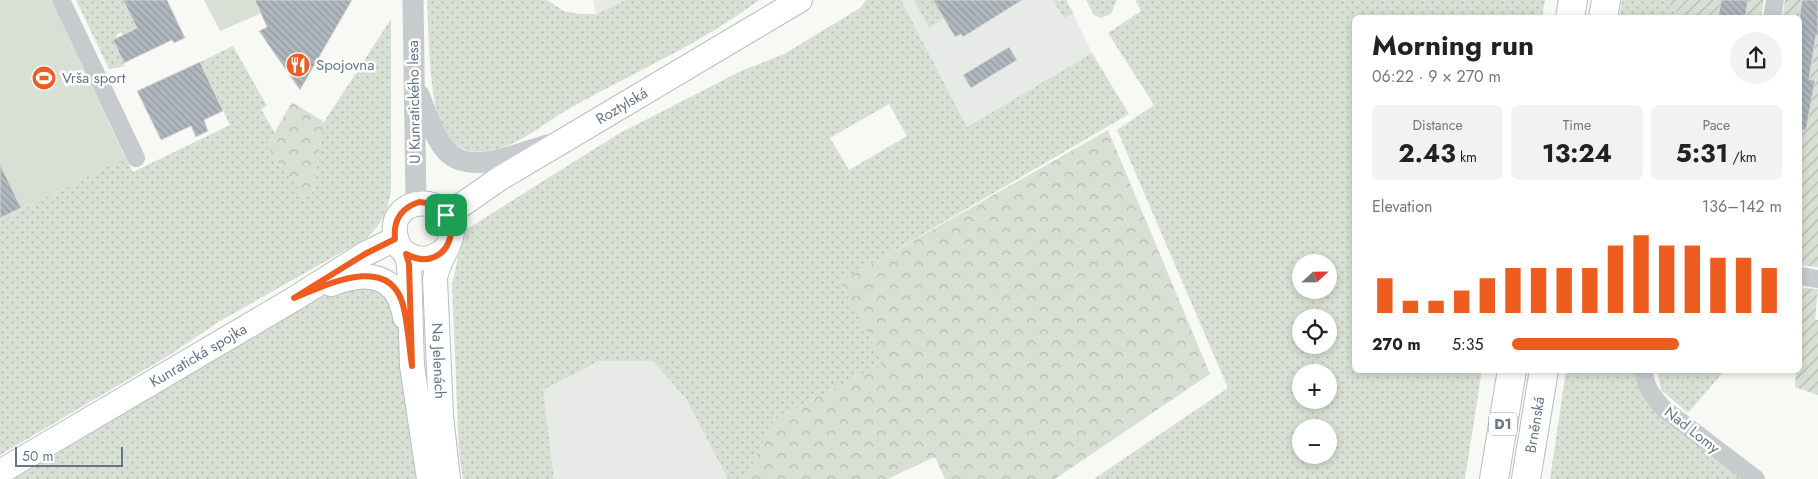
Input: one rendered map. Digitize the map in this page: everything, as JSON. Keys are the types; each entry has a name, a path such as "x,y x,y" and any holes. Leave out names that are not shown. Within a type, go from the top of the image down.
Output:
{"highway":[{"path":"1570,15 1573,0"},
{"path":"1604,15 1606,0"},
{"name":"D1","path":"1494,479 1512,373"},
{"name":"Brněnská","path":"1526,479 1544,373"},
{"path":"1534,430 1536,479"}],"main road":[{"name":"Roztylská","path":"446,215 499,179 800,0"},
{"path":"416,203 429,203 438,206 446,215"},
{"name":"Na Jelenách","path":"416,203 402,211 396,220 401,246 409,264 412,366 429,479"},
{"name":"Na Jelenách","path":"446,215 452,230 437,268 435,279 441,416 448,479"},
{"path":"401,246 414,258 432,258 446,248"},
{"name":"Kunratická spojka","path":"0,472 365,254 401,246"},
{"path":"294,298 352,277 368,276 383,280 397,292 403,305 412,366"}],"street":[{"path":"61,0 136,158"},
{"name":"U Kunratického lesa","path":"413,0 416,203"},
{"path":"1772,15 1775,0"},
{"path":"414,84 443,147 460,160 482,162 565,140"},
{"path":"1802,276 1818,279"},
{"name":"Nad Lomy","path":"1644,373 1644,379 1652,395 1664,409 1756,479"}],"shaded area":[{"path":"593,0 626,0 596,14"},
{"path":"901,0 1066,0 1092,53 967,127"},
{"path":"599,361 653,361 686,399 728,479 554,479 542,390"}],"green space":[{"name":"Vrša sport","path":"0,0 51,0 125,157 0,221"},
{"path":"76,0 123,0 137,28 123,35 122,32 116,35 117,38 113,40 125,66 109,69"},
{"path":"204,0 293,0 220,31"},
{"path":"427,0 547,0 564,11 579,14 596,14 626,0 759,0 713,31 565,111 512,144 487,151 476,151 466,150 452,143 444,133 438,117 431,76"},
{"path":"866,0 901,0 967,127 1092,53 1129,114 841,282 883,363 774,420 745,479 728,479 686,399 653,361 599,361 543,390 554,479 463,479 459,453 452,285 467,229 618,134 741,71 784,54 860,8","holes":["889,104 907,136 849,170 830,138"]},
{"path":"914,0 934,0 944,18 929,28"},
{"path":"1066,0 1073,13 1064,18 1053,1"},
{"path":"1086,0 1117,0 1111,14 1101,18 1094,15"},
{"path":"1135,0 1545,0 1542,15 1352,15 1352,373 1482,373 1465,479 1094,479 1228,388 1117,130 1154,105 1108,33 1141,11"},
{"path":"1622,0 1670,0 1669,10 1683,12 1682,15 1620,15"},
{"path":"1670,0 1721,0 1718,15 1682,15 1682,12 1669,10"},
{"path":"1748,0 1764,0 1761,15 1746,15"},
{"path":"1785,0 1802,0 1799,15 1782,15"},
{"path":"391,19 391,190 386,211 372,233 367,238 220,321 168,356 0,455 0,221 125,157 133,172 230,125 200,62 233,46 267,106 261,109 275,133 267,146 312,194 324,122"},
{"path":"1816,35 1818,36 1818,267 1802,265 1802,124 1807,125 1814,81 1808,79"},
{"path":"292,102 324,122 312,194 305,198 267,146"},
{"path":"1108,130 1210,374 1055,479 945,479 935,457 887,479 745,479 774,420 883,363 840,282"},
{"path":"371,283 398,307 418,479 14,479 333,290"},
{"path":"1802,288 1818,289 1815,320 1818,320 1818,395 1795,387 1796,373 1802,373"},
{"path":"1566,373 1642,373 1743,479 1550,479"},
{"path":"1658,373 1722,373 1688,413 1661,390"}],"building":[{"path":"123,0 167,0 185,38 174,43 172,40 124,63 113,40 137,28"},
{"name":"Spojovna","path":"255,0 352,0 300,90 259,31 267,27"},
{"path":"933,0 1022,0 963,37 961,34 955,37"},
{"path":"1721,0 1748,0 1746,15 1718,15"},
{"path":"1802,0 1818,0 1818,36 1816,35 1809,79 1815,81 1806,130 1802,130 1802,15 1800,13"},
{"path":"1009,47 1017,60 971,88 963,75"},
{"path":"200,62 223,111 204,120 208,131 196,137 191,126 161,140 137,91"},
{"path":"0,164 21,208 0,218"}],"place":[{"name":"Spojovna","path":"298,65"},
{"name":"Vrša sport","path":"44,78"}],"route":[{"path":"419,202 429,203 438,206 446,215 452,230 446,248 440,254 423,260 406,254 409,264 412,366 403,305 397,292 383,280 359,275 294,298 365,254 395,239 394,229 396,220 402,211 410,205 419,202"}]}
